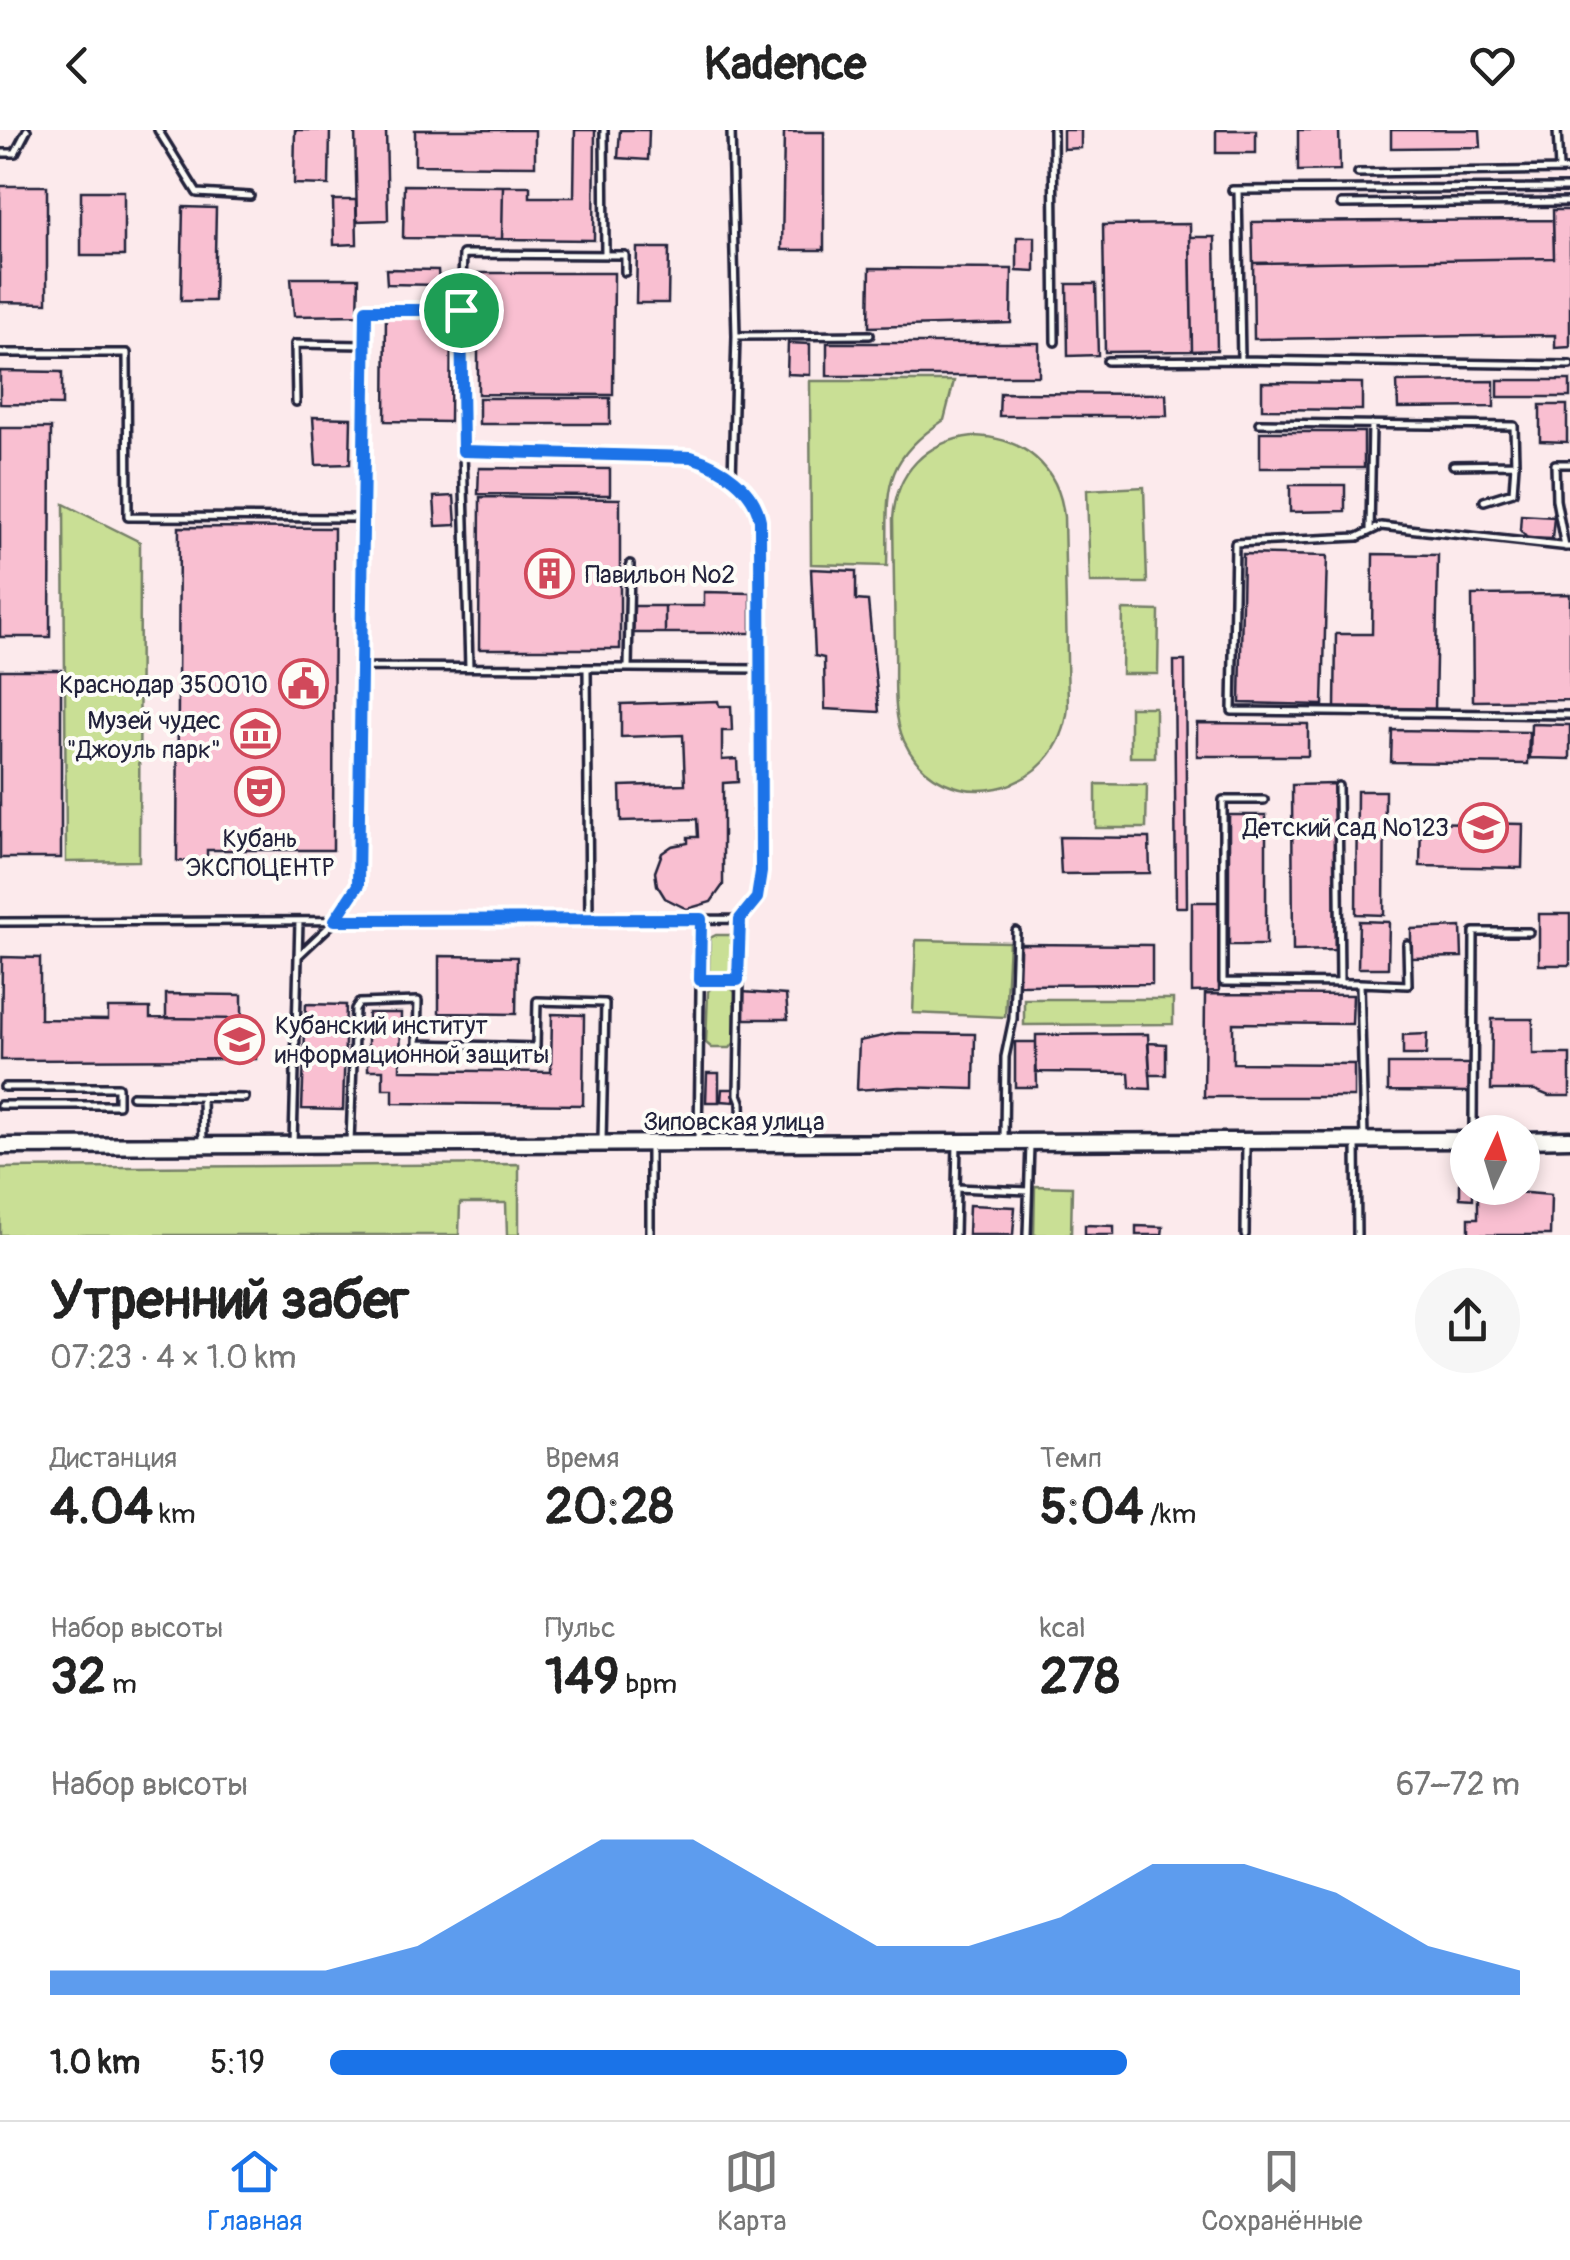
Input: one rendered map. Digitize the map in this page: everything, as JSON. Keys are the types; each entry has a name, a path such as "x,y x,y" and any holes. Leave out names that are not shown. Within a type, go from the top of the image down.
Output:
{"street":[{"name":"Зиповская улица","path":"0,1146 1450,1140"},
{"path":"1540,1140 1570,1140"}],"lane":[{"path":"0,153 15,154 26,130"},
{"path":"158,130 197,193 250,196"},
{"path":"604,130 606,255"},
{"path":"730,130 736,336 732,478"},
{"path":"1052,130 1055,342"},
{"path":"1558,130 1559,170"},
{"path":"1358,173 1570,170"},
{"path":"1242,360 1235,190 1570,188"},
{"path":"1342,204 1570,202"},
{"path":"469,667 463,254 624,255 625,272"},
{"path":"298,956 335,920 358,885 366,310 461,310"},
{"path":"736,336 870,335"},
{"path":"296,402 296,344 366,346"},
{"path":"0,353 127,353 128,518 364,518"},
{"path":"1107,361 1570,365"},
{"path":"1260,423 1514,426 1514,492 1484,501"},
{"path":"1370,531 1372,424"},
{"path":"463,451 691,457 732,478 752,499 760,520 761,872 757,898 740,919 738,1094 742,1102 742,1144"},
{"path":"1453,465 1515,464"},
{"path":"1570,464 1555,464 1556,500 1568,547 1382,526 1358,536 1235,543 1232,711 1570,715"},
{"path":"628,668 630,564"},
{"path":"362,667 759,669"},
{"path":"587,668 589,920"},
{"path":"1338,786 1340,983"},
{"path":"1264,800 1223,800 1224,982 1408,984 1407,944"},
{"path":"698,1144 701,919"},
{"path":"0,922 740,919"},
{"path":"293,1146 299,921"},
{"path":"1004,1142 1005,1058 1013,1019 1016,931"},
{"path":"1473,1115 1474,932 1528,932"},
{"path":"700,980 738,980"},
{"path":"1357,1235 1360,983"},
{"path":"350,1146 355,1010 359,1003 366,1002 418,1001 416,1044 536,1048 538,1001 605,1003 602,1144"},
{"path":"0,1105 118,1105 118,1086 1,1087"},
{"path":"132,1096 245,1098"},
{"path":"202,1097 203,1146"},
{"path":"1245,1235 1246,1141"},
{"path":"1027,1235 1030,1142"},
{"path":"955,1235 958,1143"},
{"path":"650,1144 650,1235"},
{"path":"956,1188 1028,1191"}],"green space":[{"path":"810,381 954,381 944,420 907,451 891,482 887,566 811,564"},
{"path":"973,436 1008,442 1035,458 1055,483 1061,499 1068,706 1060,737 1045,761 1023,778 997,788 970,790 944,782 921,766 900,731 895,697 893,519 900,487 916,462 941,444"},
{"path":"1144,487 1147,583 1090,583 1087,490"},
{"path":"64,504 140,542 139,861 66,862"},
{"path":"1123,610 1159,611 1158,674 1122,674"},
{"path":"1130,707 1155,707 1155,757 1130,757"},
{"path":"1096,784 1147,785 1146,828 1096,828"},
{"path":"716,935 735,939 735,969 731,977 714,976 709,971 710,938"},
{"path":"916,940 1009,942 1005,1017 913,1013"},
{"path":"713,986 730,987 735,992 735,1042 730,1048 712,1048 706,1043 708,991"},
{"path":"1024,999 1173,999 1173,1024 1024,1025"},
{"path":"519,1164 519,1235 507,1235 506,1203 460,1203 459,1235 0,1235 0,1168"},
{"path":"1035,1186 1072,1187 1071,1235 1034,1235"}],"building":[{"path":"295,130 330,130 329,185 294,184"},
{"path":"355,130 386,130 388,220 357,221"},
{"path":"415,130 535,130 535,166 415,165"},
{"path":"575,130 595,130 594,240 502,239 503,186 530,186 530,197 574,197"},
{"path":"620,130 649,130 648,160 618,158"},
{"path":"1063,130 1081,130 1081,148 1063,149"},
{"path":"1216,130 1256,130 1256,153 1216,153"},
{"path":"1298,130 1339,130 1340,170 1298,171"},
{"path":"1391,130 1480,130 1481,147 1391,148"},
{"path":"784,132 824,132 824,250 782,250"},
{"path":"404,185 503,186 502,239 403,238"},
{"path":"0,186 47,186 47,303 0,302"},
{"path":"81,191 124,191 124,256 81,256"},
{"path":"333,200 356,200 357,244 334,245"},
{"path":"183,207 216,208 214,301 181,301"},
{"path":"1553,210 1570,210 1570,347 1555,348 1555,335 1254,339 1253,263 1554,258"},
{"path":"1553,220 1554,258 1253,263 1252,222"},
{"path":"1190,224 1192,351 1105,352 1103,225"},
{"path":"1017,237 1035,237 1035,272 1017,271"},
{"path":"1190,237 1215,237 1217,350 1192,351"},
{"path":"637,248 669,248 668,303 636,303"},
{"path":"870,268 1012,269 1011,323 869,327"},
{"path":"386,269 438,270 439,285 387,284"},
{"path":"478,273 614,273 613,395 478,394"},
{"path":"291,278 359,278 358,315 294,316"},
{"path":"1067,284 1096,284 1098,355 1068,356"},
{"path":"386,315 451,316 450,422 385,421"},
{"path":"788,343 810,344 810,375 787,374"},
{"path":"827,343 1039,343 1039,376 827,376"},
{"path":"0,371 62,372 62,405 0,404"},
{"path":"1498,380 1570,380 1570,397 1498,397"},
{"path":"1494,381 1494,407 1398,408 1397,382"},
{"path":"1262,382 1362,383 1362,410 1262,409"},
{"path":"1000,393 1166,394 1167,416 999,416"},
{"path":"479,398 610,398 610,424 479,424"},
{"path":"1540,405 1567,405 1567,442 1540,441"},
{"path":"313,417 351,418 350,464 316,465"},
{"path":"0,428 51,428 50,637 0,637"},
{"path":"1260,432 1364,432 1364,468 1260,468"},
{"path":"479,468 610,469 610,495 478,494"},
{"path":"1290,485 1345,485 1345,511 1290,512"},
{"path":"454,496 456,525 436,526 434,497"},
{"name":"Павильон №2","path":"480,497 620,499 620,649 479,649"},
{"path":"1521,515 1554,517 1552,539 1527,538 1520,530"},
{"path":"179,527 334,528 333,850 207,850 207,862 177,861"},
{"path":"1243,554 1327,556 1323,705 1240,703"},
{"path":"1373,554 1438,555 1435,710 1335,708 1336,634 1372,634"},
{"path":"811,569 856,571 856,600 868,601 879,712 825,709 824,658 815,656"},
{"path":"704,592 751,593 751,633 665,633 665,606 704,606"},
{"path":"1570,594 1570,700 1473,701 1472,595"},
{"path":"634,606 665,606 665,633 633,633"},
{"path":"1174,661 1185,661 1187,907 1176,907"},
{"path":"0,670 61,670 61,858 0,858"},
{"path":"718,701 719,706 731,706 732,731 722,731 722,760 737,759 738,782 723,783 723,885 711,902 687,909 665,898 655,872 662,853 688,843 688,837 698,837 697,819 621,821 620,786 685,784 683,735 621,737 621,704"},
{"path":"1197,723 1308,724 1308,756 1197,756"},
{"path":"1531,724 1570,725 1570,759 1530,758"},
{"path":"1392,730 1529,732 1528,764 1391,762"},
{"path":"1334,784 1335,950 1293,951 1292,785"},
{"path":"1357,791 1385,791 1384,915 1356,914"},
{"path":"1229,815 1266,815 1266,945 1229,945"},
{"path":"1421,822 1523,824 1522,868 1420,866"},
{"path":"1059,837 1149,838 1150,873 1061,874"},
{"path":"1192,902 1218,902 1219,991 1192,992"},
{"path":"1539,914 1570,914 1570,965 1539,965"},
{"path":"1359,921 1389,922 1388,968 1358,968"},
{"path":"1461,927 1462,957 1411,958 1411,929"},
{"path":"1018,944 1152,945 1152,984 1017,985"},
{"path":"439,956 517,957 516,1014 439,1013"},
{"path":"2,957 40,958 40,1019 108,1020 108,1008 150,1008 150,1018 256,1019 256,1059 1,1060"},
{"path":"742,992 786,995 788,1019 741,1019"},
{"path":"166,994 242,995 242,1019 166,1018"},
{"path":"1205,994 1353,995 1352,1024 1233,1023 1233,1063 1354,1064 1354,1097 1204,1097"},
{"path":"306,1004 346,1005 343,1110 302,1109"},
{"path":"368,1013 401,1013 400,1070 551,1072 552,1014 584,1015 583,1105 393,1103 393,1089 383,1089 383,1070 368,1070"},
{"path":"1492,1019 1533,1019 1533,1054 1570,1054 1570,1096 1549,1096 1535,1090 1491,1090"},
{"path":"898,1033 975,1034 974,1089 857,1090 859,1041"},
{"path":"1148,1034 1151,1089 1130,1088 1129,1073 1036,1072 1036,1035"},
{"path":"1427,1034 1426,1055 1403,1055 1403,1035"},
{"path":"1015,1042 1036,1042 1037,1087 1015,1087"},
{"path":"1148,1043 1166,1044 1166,1075 1150,1075"},
{"path":"1388,1064 1469,1064 1469,1092 1388,1091"},
{"path":"707,1073 719,1073 719,1102 706,1102"},
{"path":"722,1089 735,1089 734,1102 721,1101"},
{"path":"1540,1194 1551,1195 1550,1235 1469,1235 1469,1218 1478,1218 1478,1205 1540,1205"},
{"path":"969,1205 1015,1207 1013,1235 968,1235"},
{"path":"1085,1225 1114,1226 1114,1235 1085,1235"},
{"path":"1136,1226 1163,1227 1162,1235 1136,1235"}],"place":[{"name":"Павильон №2","path":"550,574"},
{"name":"Краснодар 350010","path":"303,684"},
{"name":"Музей чудес \"Джоуль парк\"","path":"256,734"},
{"name":"Кубань ЭКСПОЦЕНТР","path":"260,792"},
{"name":"Детский сад №123","path":"1484,827"},
{"name":"Кубанский институт информационной защиты","path":"240,1039"}],"route":[{"path":"366,310 461,310 463,451 691,457 732,478 758,510 761,872 757,898 740,919 738,980 700,980 701,919 335,920 358,885 366,310"}]}
